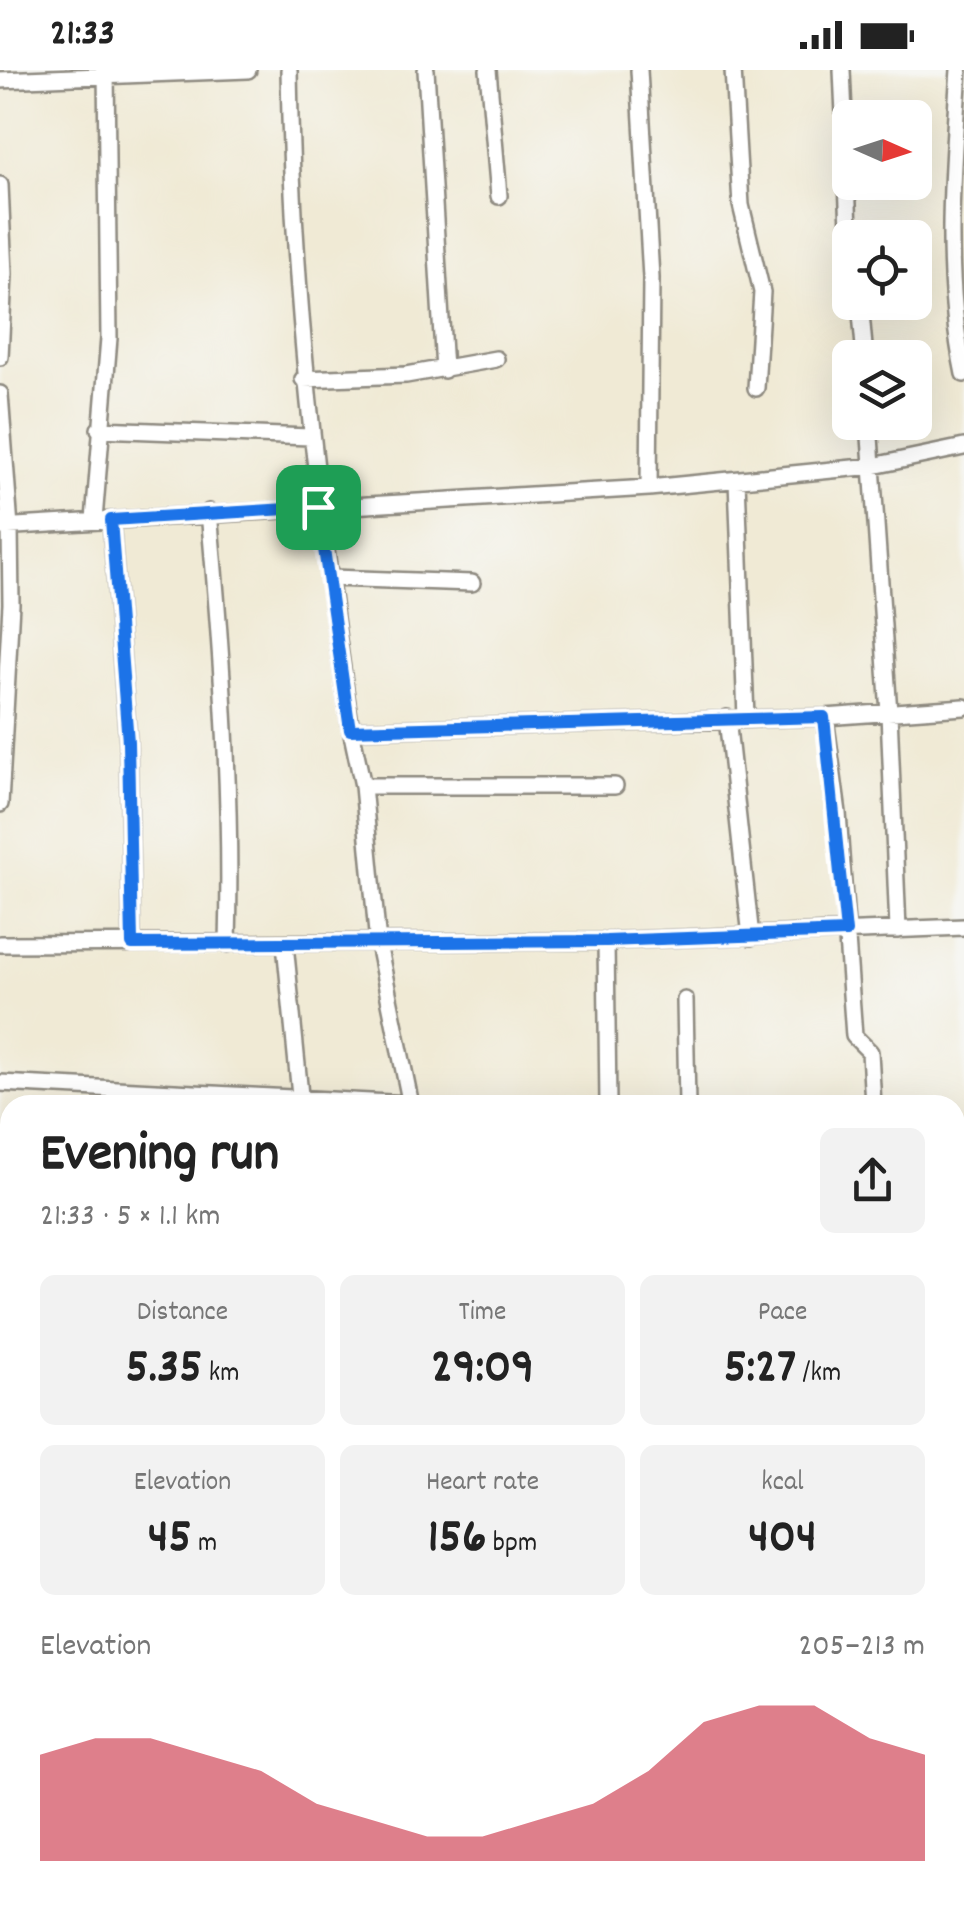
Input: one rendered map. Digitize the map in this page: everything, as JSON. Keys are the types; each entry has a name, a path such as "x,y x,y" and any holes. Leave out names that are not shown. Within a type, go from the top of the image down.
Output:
{"street":[{"path":"0,80 106,72 248,70"},
{"path":"289,70 292,212 303,380 350,730 363,786 378,944 408,1095"},
{"path":"426,70 444,370"},
{"path":"488,70 499,196"},
{"path":"639,70 651,278 649,488"},
{"path":"733,70 744,222 762,292 756,388"},
{"path":"842,70 849,220"},
{"path":"959,70 951,244 957,340 964,374"},
{"path":"94,520 110,338 106,72"},
{"path":"0,185 4,274 0,356"},
{"path":"303,380 444,370 496,360"},
{"path":"0,394 5,527 0,804"},
{"path":"100,429 310,438"},
{"path":"871,440 890,713 898,930"},
{"path":"5,527 649,488 873,466 964,447"},
{"path":"737,480 746,718"},
{"path":"209,512 225,702 231,852 228,944"},
{"path":"111,520 128,742 132,944"},
{"path":"332,578 472,582"},
{"path":"350,730 824,717 964,707"},
{"path":"824,717 854,1036 870,1052 873,1095"},
{"path":"728,718 751,937"},
{"path":"363,786 615,786"},
{"path":"0,944 378,944 751,937 964,927 964,916"},
{"path":"606,941 608,1095"},
{"path":"285,944 300,1095"},
{"path":"685,1000 687,1095"},
{"path":"0,1084 184,1095"}],"route":[{"path":"318,507 332,578 350,730 675,718 824,717 838,813 846,932 606,941 132,944 128,742 111,520 318,507"}]}
